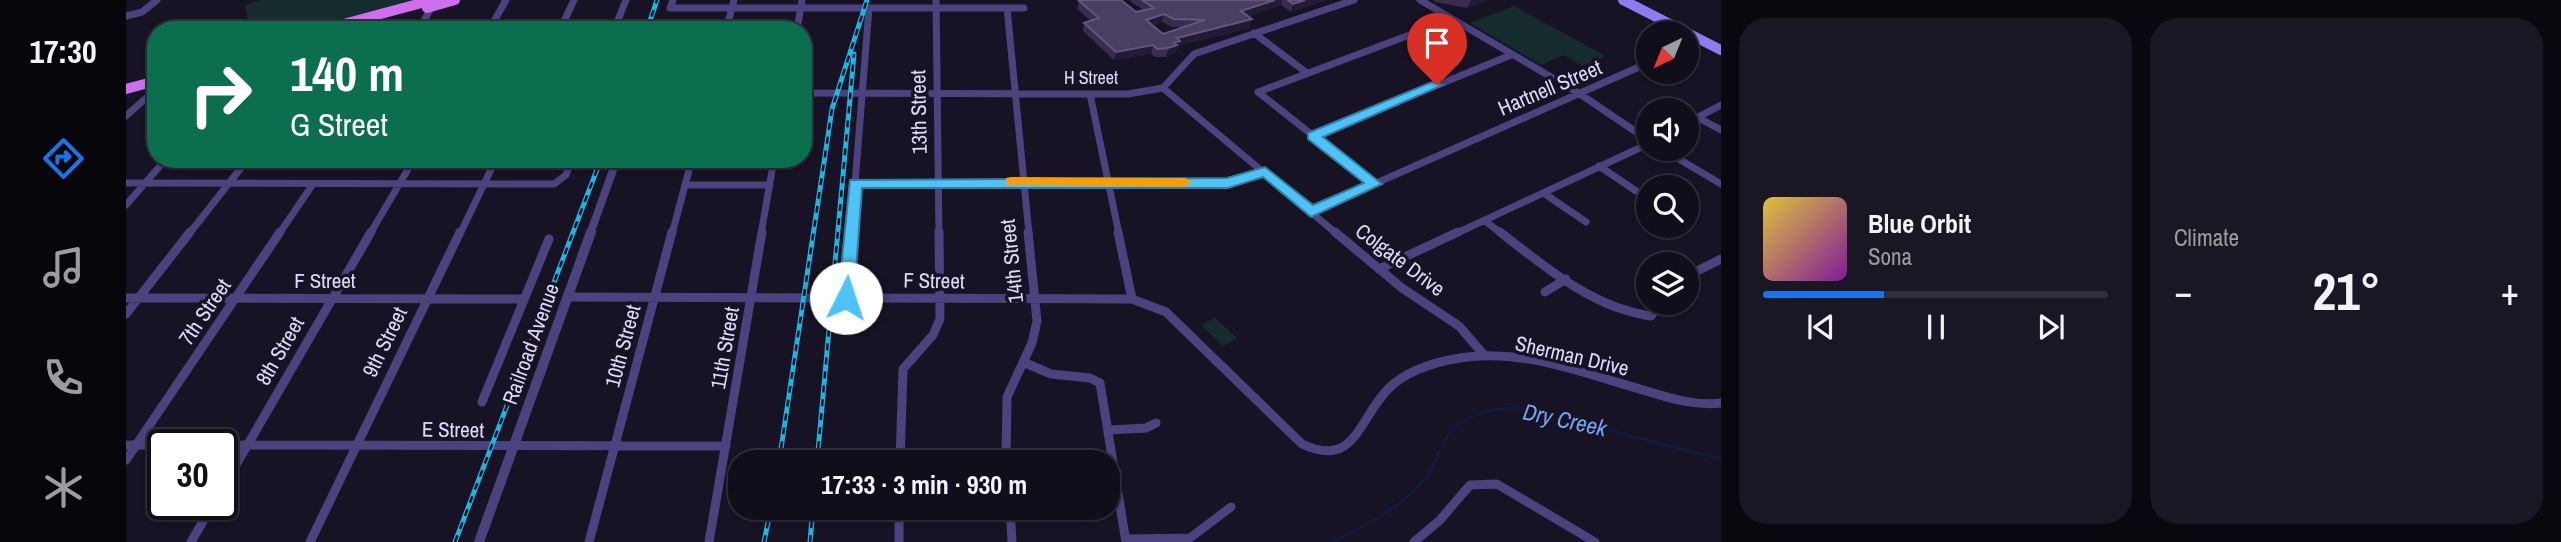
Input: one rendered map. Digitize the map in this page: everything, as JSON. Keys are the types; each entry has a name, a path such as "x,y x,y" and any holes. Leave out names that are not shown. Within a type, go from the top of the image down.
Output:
{"main road":[{"path":"357,21 433,2 455,0"},
{"path":"1610,0 1654,21"},
{"path":"1623,0 1659,21"},
{"path":"373,21 433,2"},
{"path":"1699,41 1721,50"},
{"path":"1699,44 1721,57"},
{"path":"126,82 147,76"},
{"path":"126,89 147,87"}],"street":[{"path":"126,16 142,12 157,0"},
{"path":"494,21 506,0"},
{"path":"564,21 574,0"},
{"path":"618,21 626,0"},
{"path":"673,0 670,8 869,8 936,4 1024,8"},
{"path":"728,21 734,0"},
{"path":"799,21 802,0"},
{"path":"1163,88 1194,54 1354,0"},
{"path":"1420,0 1580,94 1636,134"},
{"path":"424,21 433,2"},
{"name":"13th Street","path":"900,450 903,369 937,328 941,299 936,4"},
{"path":"846,298 869,8"},
{"name":"14th Street","path":"1006,450 1004,410 1014,375 1037,330 1007,8"},
{"path":"1374,184 1258,92 1452,19"},
{"path":"1254,33 1307,73"},
{"path":"1313,136 1511,55"},
{"name":"Hartnell Street","path":"1311,212 1636,68"},
{"name":"H Street","path":"812,93 1128,94 1163,88"},
{"name":"Colgate Drive","path":"1163,88 1379,270 1460,326 1484,355"},
{"path":"126,116 147,94"},
{"path":"1090,94 1132,299"},
{"path":"1699,116 1721,105"},
{"path":"1699,118 1721,131"},
{"path":"1379,270 1545,194 1636,148"},
{"path":"1682,161 1721,184"},
{"path":"1599,166 1636,191"},
{"path":"126,205 158,168"},
{"path":"126,314 241,168"},
{"name":"8th Street","path":"238,461 409,168"},
{"name":"9th Street","path":"310,542 492,168"},
{"path":"126,183 554,184 566,175 569,168"},
{"name":"Railroad Avenue","path":"479,542 614,168"},
{"name":"10th Street","path":"589,542 690,168"},
{"name":"11th Street","path":"709,542 773,168"},
{"path":"855,184 1228,183 1265,172"},
{"name":"7th Street","path":"126,460 131,445 313,184"},
{"path":"686,185 770,185"},
{"path":"1545,194 1586,222"},
{"path":"1485,221 1566,279 1617,309 1637,316 1652,315"},
{"path":"482,402 549,239"},
{"path":"1699,270 1721,259"},
{"path":"1545,292 1566,279"},
{"name":"F Street","path":"569,297 1132,299"},
{"name":"F Street","path":"126,298 524,299"},
{"name":"Sherman Drive","path":"1132,299 1166,312 1302,444 1323,455 1335,453 1355,438 1388,389 1419,369 1484,355 1559,367 1686,403 1721,403"},
{"path":"1023,362 1051,374 1090,378 1100,383 1110,430 1126,541 1190,538 1231,507"},
{"path":"1110,430 1146,428 1156,423"},
{"name":"E Street","path":"238,446 726,446"},
{"path":"1414,542 1442,518 1467,484 1479,480 1497,484 1595,542"},
{"path":"191,542 204,520"},
{"path":"899,520 899,542"},
{"path":"1011,520 1012,542"}],"green space":[{"path":"261,0 418,0 342,21 248,21 245,5"},
{"path":"1514,6 1606,56 1582,66 1564,55 1541,65 1470,23"},
{"path":"1215,318 1237,338 1223,346 1201,325"}],"building":[{"path":"1121,0 1136,12 1154,8 1142,0 1275,0 1241,11 1252,19 1177,38 1180,41 1174,43 1177,45 1168,48 1157,49 1153,45 1116,52 1084,23 1099,18 1079,1","holes":["1164,14 1174,19 1205,20 1163,34 1146,20"]},
{"path":"1288,0 1305,0 1293,4"}],"waterway":[{"name":"Dry Creek","path":"1332,542 1384,514 1408,496 1428,475 1450,433 1469,418 1490,410 1513,408 1561,414 1721,459"}],"railway":[{"path":"650,21 657,0"},
{"path":"781,450 832,109 867,0"},
{"path":"818,450 854,54"},
{"path":"455,542 598,168"},
{"path":"764,542 769,520"},
{"path":"810,542 812,520"}],"slow traffic":[{"path":"1011,182 1185,182"}],"route":[{"path":"846,298 855,184 1228,183 1265,172 1311,212 1374,184 1313,136 1437,85"}]}
